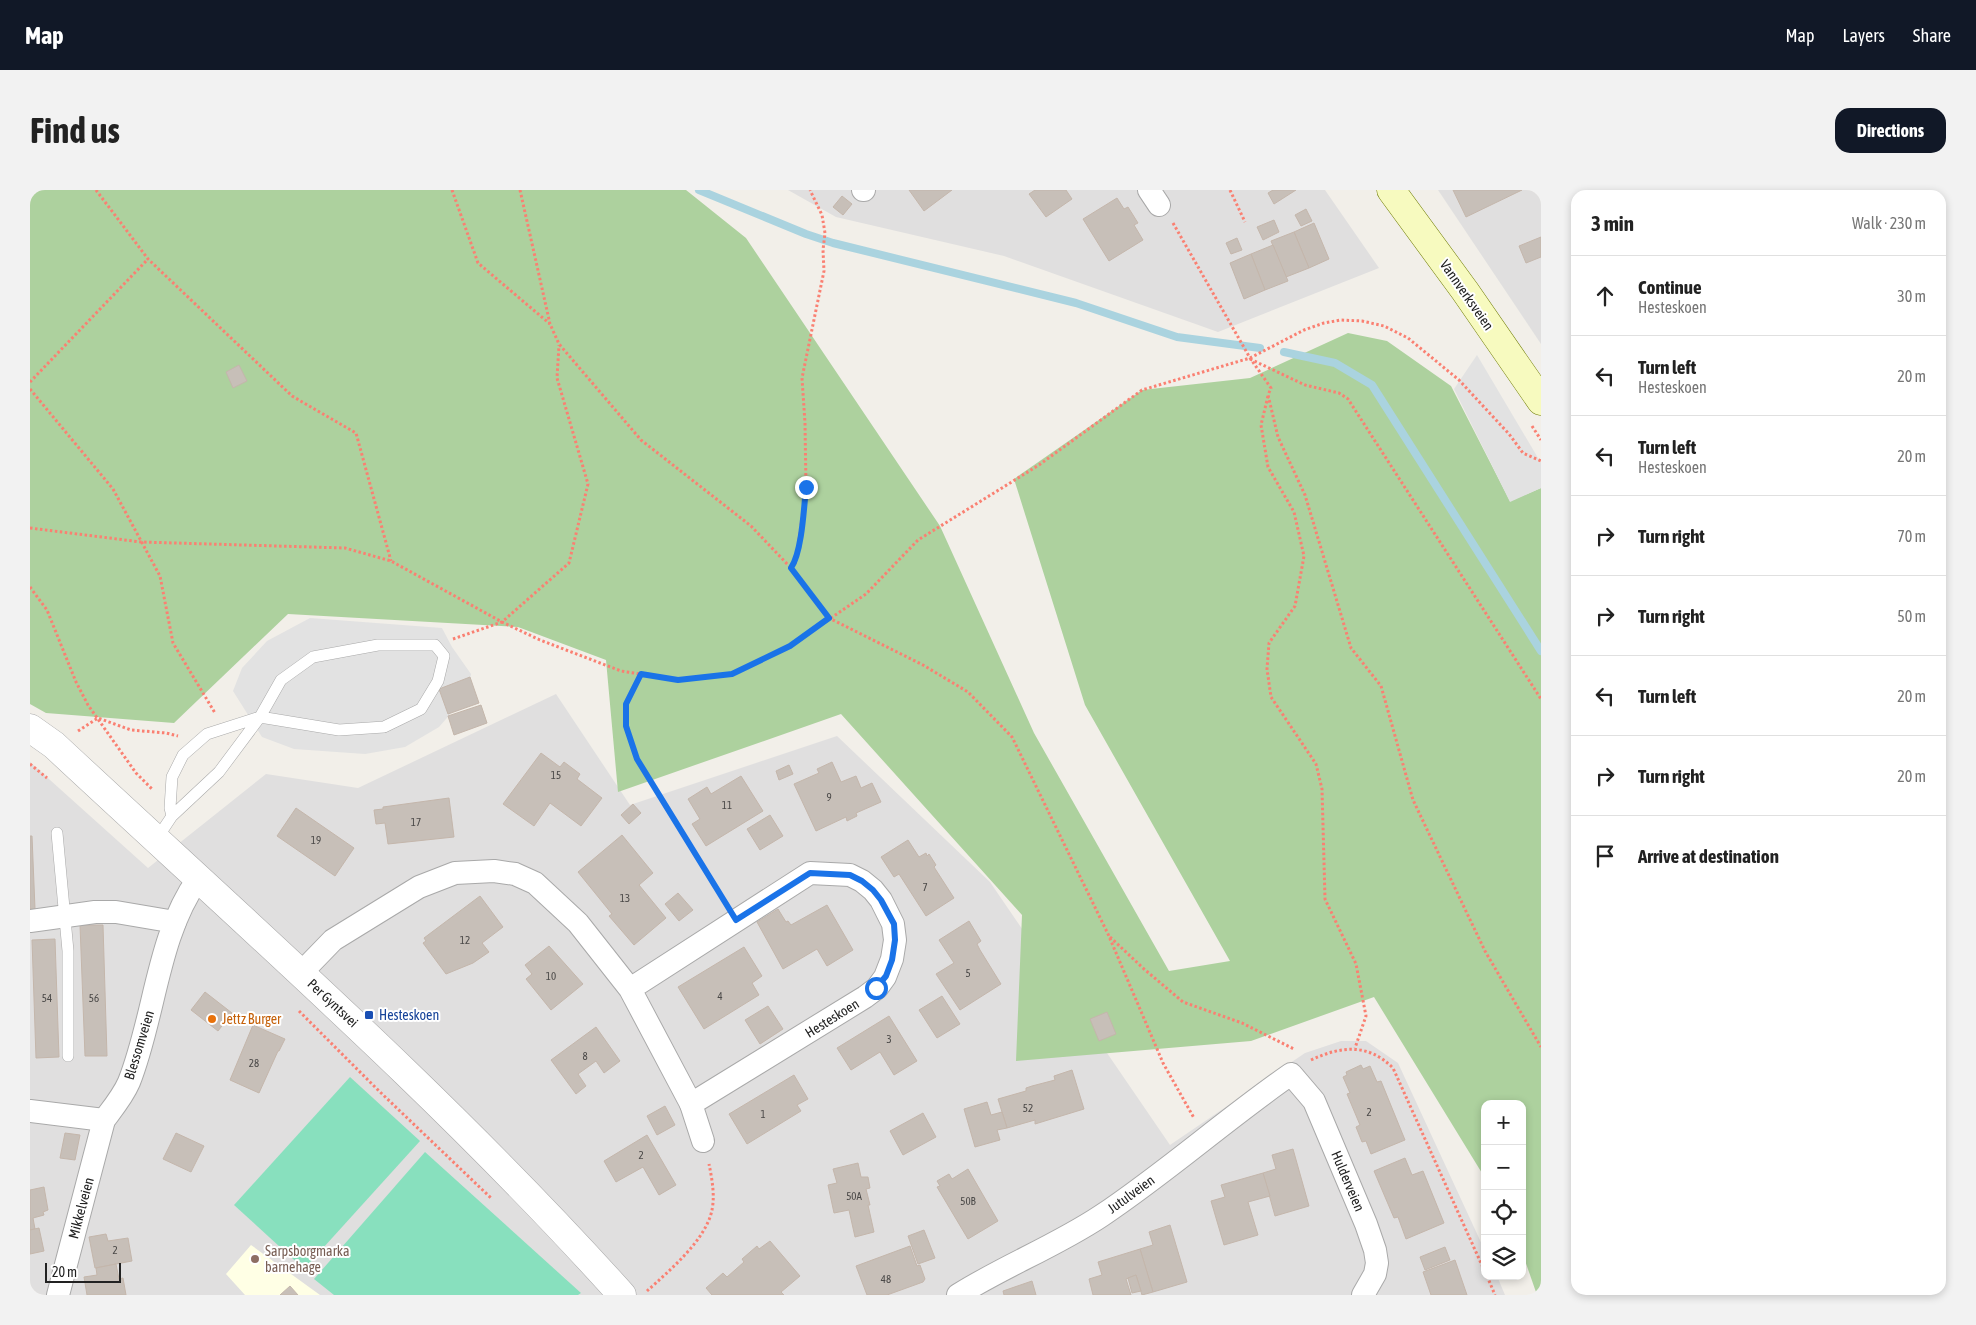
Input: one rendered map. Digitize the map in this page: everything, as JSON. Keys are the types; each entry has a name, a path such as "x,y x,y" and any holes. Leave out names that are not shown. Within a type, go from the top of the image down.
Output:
{"main road":[{"name":"Vannverksveien","path":"1391,190 1539,395"}],"street":[{"name":"Per Gyntsvei","path":"30,728 54,745 410,1076 577,1245 622,1295"},
{"path":"301,973 333,940 419,887 455,873 494,871 515,874 535,883 578,924 630,989 691,1104 703,1141"},
{"name":"Hesteskoen","path":"630,989 810,873 850,875 873,890 887,910 894,924 895,940 892,960 886,976 876,988 865,997 691,1104"},
{"name":"Blessomveien","path":"104,1120 117,1103 128,1083 175,922 185,896 198,879"},
{"path":"30,921 66,915 116,912 175,922"},
{"name":"Jutulveien","path":"958,1295 1101,1216 1291,1074"},
{"name":"Hulderveien","path":"1291,1074 1314,1101 1366,1224 1375,1250 1377,1263 1375,1274 1363,1295"},
{"path":"30,1111 104,1120"},
{"name":"Mikkelveien","path":"58,1295 104,1120"}],"lane":[{"path":"156,840 171,812 219,772 260,717 281,680 313,658 378,645 435,645 444,656 438,681 421,709 384,727 339,730 260,717 207,734 183,754 172,777 171,812"},
{"path":"57,833 68,951 68,1056"}],"path":[{"path":"96,190 148,259 292,396 356,433 391,561"},
{"path":"452,190 478,263 550,324"},
{"path":"520,190 550,324 559,344 641,440 751,526 791,568 829,618 923,665 968,692 1012,737 1108,934 1163,1063 1206,1138"},
{"path":"791,568 796,562 806,487 802,378 824,271 823,250 825,233 822,215 810,190"},
{"path":"1230,190 1245,222"},
{"path":"1154,197 1176,227 1250,358 1271,388 1261,425 1268,467 1294,512 1304,556 1295,606 1270,643 1267,669 1272,697 1316,764 1322,790 1325,899 1356,964 1366,1016 1356,1048"},
{"path":"30,382 148,259"},
{"path":"30,528 141,542 345,548 391,561 502,622 540,640 621,671 678,680 732,674 790,646 866,594 918,540 1038,465 1142,390 1250,358 1304,330 1324,323 1342,320 1362,321 1384,326 1408,338 1459,380 1509,434 1523,453 1541,461"},
{"path":"435,645 502,622 569,563 588,484 557,378 559,344"},
{"path":"1250,358 1305,385 1339,393 1348,399 1541,699"},
{"path":"30,389 113,488 160,576 173,643 225,728"},
{"path":"1268,395 1278,437 1305,495 1351,648 1381,686 1413,800 1486,951 1541,1047"},
{"path":"30,587 47,610 76,682 88,705 136,773 171,812"},
{"path":"641,674 626,704 626,726 637,759 736,920"},
{"path":"98,718 132,730 166,733 198,742"},
{"path":"30,764 51,781"},
{"path":"1108,934 1144,969 1183,1002 1242,1023 1296,1050"},
{"path":"292,1005 495,1202"},
{"path":"1291,1074 1312,1059 1345,1049 1356,1048 1374,1053 1384,1059 1393,1068 1481,1263"},
{"path":"1304,1054 1312,1059"},
{"path":"643,1295 690,1247 703,1230 711,1212 714,1193 703,1141"},
{"path":"1488,1280 1495,1295"}],"shaded area":[{"path":"788,190 1325,190 1379,268 1218,332 1004,256 836,217"},
{"path":"1438,190 1541,190 1541,344"},
{"path":"1477,355 1541,463 1541,488 1510,502 1454,389"},
{"path":"310,618 442,628 452,647 471,674 467,695 439,727 405,747 365,754 294,749 262,737 233,691 242,668 267,641"},
{"path":"556,694 630,805 837,736 990,882 1170,1145 1305,1053 1341,1041 1366,1041 1398,1063 1481,1242 1481,1280 1499,1280 1505,1295 30,1295 30,762 148,868 266,774 358,788"},
{"name":"Sarpsborgmarka barnehage","path":"251,1245 320,1295 245,1295 226,1274"}],"green space":[{"path":"30,190 686,190 746,238 940,526 1034,733 1169,971 1230,961 1085,705 1014,479 1142,390 1250,378 1348,333 1387,341 1451,386 1510,501 1541,488 1541,1295 1537,1295 1526,1263 1526,1100 1481,1100 1481,1171 1374,997 1251,1041 1016,1061 1022,915 841,714 618,792 606,660 518,627 288,614 174,723 46,713 30,704"},
{"path":"350,1077 420,1141 304,1269 234,1205"},
{"path":"425,1152 581,1293 578,1295 334,1295 314,1279"}],"building":[{"path":"909,190 952,190 924,211"},
{"path":"1035,190 1066,190 1072,199 1046,217 1029,194"},
{"path":"1273,190 1296,190 1274,204 1268,193"},
{"path":"1453,190 1522,190 1466,217"},
{"path":"842,196 852,204 843,215 833,207"},
{"path":"1117,198 1124,209 1128,207 1138,223 1134,225 1143,240 1109,261 1083,219"},
{"path":"1306,209 1312,221 1301,226 1295,215"},
{"path":"1274,220 1279,232 1263,240 1257,227"},
{"path":"1314,223 1329,259 1309,268 1294,232"},
{"path":"1294,232 1309,268 1286,277 1271,241"},
{"path":"1541,237 1541,257 1526,263 1519,246"},
{"path":"1237,238 1242,250 1231,254 1226,243"},
{"path":"1273,245 1288,281 1265,290 1251,254"},
{"path":"1251,254 1265,290 1244,299 1230,263"},
{"path":"239,365 247,381 233,388 226,372"},
{"path":"470,677 479,703 448,714 439,689"},
{"path":"481,705 487,723 454,735 448,716"},
{"path":"541,753 560,767 564,762 580,774 577,779 602,798 581,826 550,803 534,826 503,804"},
{"path":"832,762 841,782 856,776 861,788 872,783 881,802 856,813 857,816 847,821 846,817 816,831 794,784 819,773 817,769"},
{"path":"789,765 793,774 779,780 776,771"},
{"path":"741,776 763,811 706,846 692,824 700,819 688,799 707,787 711,794"},
{"path":"449,798 454,837 388,844 385,823 376,824 374,810 383,809 383,807"},
{"path":"633,804 641,813 629,824 621,815"},
{"path":"296,808 354,848 335,876 277,836"},
{"path":"770,815 783,836 760,850 747,829"},
{"path":"622,835 653,873 639,885 666,918 634,945 609,916 612,914 578,872"},
{"path":"30,836 32,836 35,909 30,909"},
{"path":"908,840 919,857 926,853 927,856 929,854 936,865 934,867 954,898 926,916 899,874 894,877 881,857"},
{"path":"678,893 693,910 679,921 665,904"},
{"path":"480,896 503,927 482,943 489,952 473,963 446,974 423,943 426,941 424,938"},
{"path":"827,905 853,950 827,966 817,949 783,969 757,922 778,909 786,922 788,921 791,925"},
{"path":"969,921 981,941 977,944 980,950 1001,984 960,1010 936,974 954,963 939,940"},
{"path":"80,925 103,925 107,1056 85,1056"},
{"path":"55,939 59,1057 36,1058 32,940"},
{"path":"549,946 583,984 551,1010 526,979 532,974 525,965"},
{"path":"744,947 762,976 752,983 759,995 704,1029 678,987"},
{"path":"205,992 232,1013 218,1031 191,1010"},
{"path":"942,996 960,1024 937,1038 919,1010"},
{"path":"768,1006 783,1029 760,1044 745,1020"},
{"path":"1107,1012 1116,1034 1099,1041 1090,1019"},
{"path":"889,1016 917,1061 894,1075 880,1052 851,1070 837,1048"},
{"path":"253,1025 285,1039 259,1093 230,1080"},
{"path":"596,1027 620,1061 604,1073 596,1061 578,1074 586,1086 576,1094 551,1060"},
{"path":"1361,1065 1363,1069 1370,1066 1377,1082 1381,1081 1405,1140 1371,1154 1366,1141 1362,1142 1356,1127 1360,1125 1347,1094 1350,1093 1343,1077 1347,1075 1346,1072"},
{"path":"1072,1070 1084,1109 1035,1124 1035,1120 1007,1128 998,1099 1026,1091 1026,1088 1055,1080 1054,1076"},
{"path":"794,1075 808,1099 797,1105 801,1111 747,1144 729,1114"},
{"path":"987,1102 991,1115 1002,1112 1007,1128 997,1130 1000,1140 975,1147 964,1109"},
{"path":"665,1106 675,1125 657,1135 647,1116"},
{"path":"923,1113 936,1137 903,1155 890,1131"},
{"path":"65,1133 80,1135 75,1160 60,1158"},
{"path":"176,1133 204,1146 191,1172 163,1159"},
{"path":"647,1135 676,1185 659,1195 643,1167 616,1182 604,1161"},
{"path":"1293,1149 1309,1206 1275,1216 1263,1173 1276,1169 1272,1155"},
{"path":"1405,1158 1412,1175 1423,1171 1444,1223 1406,1239 1398,1217 1394,1218 1374,1171"},
{"path":"858,1163 861,1177 868,1177 870,1188 866,1189 874,1232 855,1237 849,1210 834,1213 828,1185 837,1183 833,1169"},
{"path":"968,1169 998,1221 968,1239 937,1187 940,1186 937,1181 949,1174 952,1179"},
{"path":"1263,1173 1270,1196 1248,1202 1258,1235 1224,1245 1211,1201 1225,1197 1221,1185"},
{"path":"44,1187 48,1210 43,1212 44,1215 33,1218 35,1229 30,1230 30,1190"},
{"path":"1170,1225 1187,1282 1153,1292 1140,1249 1153,1245 1149,1232"},
{"path":"39,1228 44,1251 30,1254 30,1230"},
{"path":"924,1230 935,1258 918,1264 908,1236"},
{"path":"106,1234 108,1241 128,1238 132,1261 95,1268 89,1237"},
{"path":"770,1241 800,1276 781,1292 784,1295 712,1295 706,1288 723,1273 727,1277 744,1262 742,1259 757,1246 759,1249"},
{"path":"910,1246 917,1266 920,1265 925,1279 923,1282 887,1295 867,1295 856,1266"},
{"path":"1445,1247 1450,1260 1425,1270 1420,1257"},
{"path":"1140,1249 1153,1292 1142,1295 1136,1275 1126,1279 1131,1295 1093,1295 1089,1279 1102,1275 1098,1262"},
{"path":"1455,1260 1467,1295 1431,1295 1423,1272"},
{"path":"116,1264 119,1279 123,1278 126,1295 87,1295 84,1277 97,1275 96,1268"},
{"path":"1136,1275 1141,1291 1132,1293 1128,1278"},
{"path":"1032,1281 1036,1295 1004,1295 1003,1291"},
{"path":"290,1286 298,1295 280,1295"}],"waterway":[{"path":"699,190 806,234 833,243 1076,303 1177,337 1260,348"},
{"path":"1284,352 1335,363 1372,385 1541,651"}],"place":[{"name":"Hesteskoen","path":"369,1015"},
{"name":"Jettz Burger","path":"212,1019"},
{"name":"Sarpsborgmarka barnehage","path":"255,1259"}],"route":[{"path":"806,487 796,562 791,568 829,618 790,646 732,674 678,680 641,674 626,704 626,726 637,759 736,920 810,873 850,875 862,881 873,890 881,900 894,924 895,940 892,960 886,976 876,988"}]}
